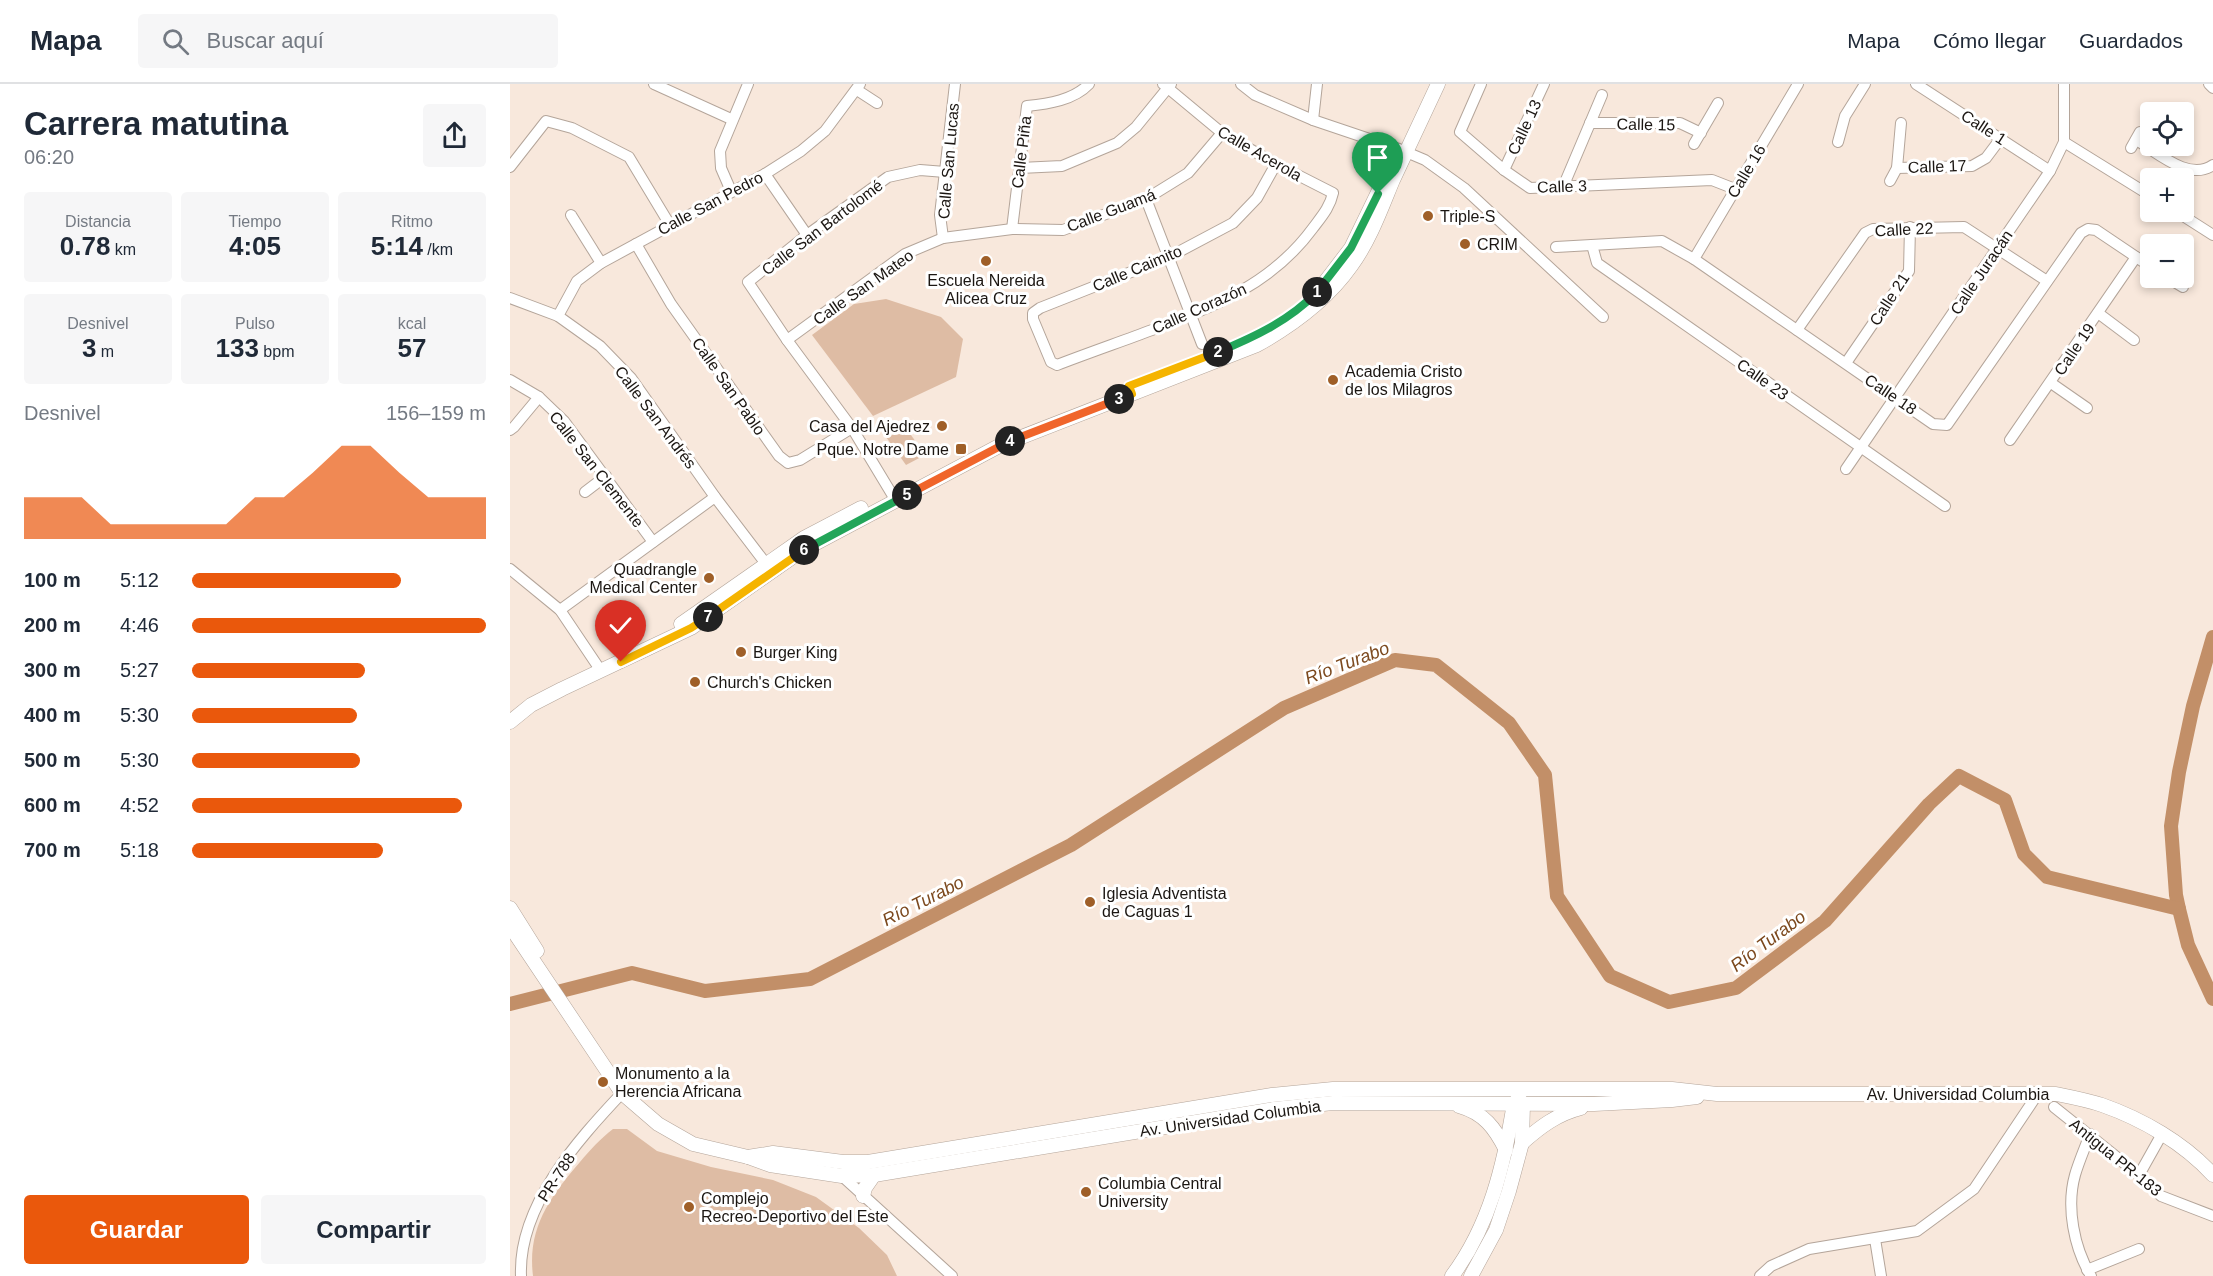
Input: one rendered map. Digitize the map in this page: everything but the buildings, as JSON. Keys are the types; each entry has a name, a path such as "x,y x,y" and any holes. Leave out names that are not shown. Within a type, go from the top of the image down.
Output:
{"main road":[{"path":"1403,151 1428,84"},
{"path":"510,722 531,705 683,623 769,567 804,538 893,497 1012,431 1044,423 1131,390 1216,353 1265,336 1315,294 1351,248 1438,84"},
{"path":"510,710 521,702 598,668"},
{"name":"Av. Universidad Columbia","path":"510,908 538,952 540,971"},
{"name":"Av. Universidad Columbia","path":"510,926 622,1094 658,1124 693,1144 748,1157 770,1166 842,1176 874,1175 1272,1095 1333,1089 1672,1089 1717,1094 2056,1094 2100,1104 2130,1116 2162,1134 2204,1165 2213,1175"},
{"path":"1394,1089 1416,1094 1496,1095 1518,1102 1535,1097 1603,1096 1622,1089"},
{"name":"Av. Universidad Columbia","path":"748,1157 773,1153 843,1162 868,1162 945,1149 1056,1138 1333,1103 1593,1104 1672,1100 1717,1094"},
{"path":"1471,1276 1496,1230 1522,1143 1518,1102"},
{"path":"1452,1276 1479,1232 1496,1190 1518,1102"},
{"path":"1448,1103 1468,1108 1488,1121 1506,1150"},
{"path":"1522,1143 1543,1124 1567,1112 1593,1104"},
{"path":"790,1155 804,1162 830,1167 842,1176 857,1168 924,1157 945,1149"},
{"path":"863,1196 865,1188 874,1175"}],"street":[{"path":"654,84 732,119"},
{"path":"731,191 721,168 720,151 748,84"},
{"name":"Calle San Lucas","path":"943,238 940,215 955,84"},
{"name":"Calle Piña","path":"1012,229 1027,106 1049,104 1083,90 1089,84"},
{"path":"1241,84 1255,95 1314,120 1403,151 1440,169 1464,188 1603,316"},
{"path":"1314,120 1317,84"},
{"name":"Calle 3","path":"1481,84 1460,132 1504,170 1530,188 1712,180 1735,189"},
{"name":"Calle 13","path":"1504,170 1544,84"},
{"name":"Calle 16","path":"1694,259 1798,84"},
{"path":"1838,141 1845,116 1865,84"},
{"name":"Calle 1","path":"1916,84 2050,171"},
{"name":"Calle Juracán","path":"1846,469 2050,171 2064,142 2064,84"},
{"path":"2209,84 2213,88"},
{"path":"1020,168 1062,166 1117,143 1136,127 1167,85"},
{"name":"Calle Acerola","path":"1167,85 1222,133 1333,193"},
{"path":"858,87 878,103"},
{"name":"Calle San Pedro","path":"558,316 577,281 602,263 765,174 801,151 825,131 858,87"},
{"path":"1563,187 1602,95"},
{"path":"1694,144 1718,103"},
{"path":"510,167 546,121 572,128 629,157 670,225"},
{"name":"Calle 15","path":"1590,123 1680,123 1701,133"},
{"path":"1890,181 1898,168 1901,123"},
{"name":"Calle Guamá","path":"1012,229 1063,230 1146,199 1188,173 1222,133"},
{"name":"Calle 17","path":"1898,168 1972,166 1986,158 2001,138"},
{"path":"2136,140 2181,167 2199,171 2213,165"},
{"path":"2064,142 2140,189"},
{"name":"Calle Caimito","path":"1062,363 1057,365 1051,362 1033,319 1033,313 1040,308 1169,257 1233,224 1257,198 1276,164"},
{"name":"Calle San Bartolomé","path":"893,497 852,428 787,340 748,282 807,235 888,177 920,170 945,172"},
{"path":"765,174 807,235"},
{"name":"Calle Corazón","path":"1062,363 1191,315 1240,293 1271,272 1300,246 1330,205 1333,193"},
{"path":"1146,199 1202,344"},
{"path":"571,215 602,263"},
{"path":"2193,222 2213,235"},
{"name":"Calle 21","path":"1846,363 1909,271 1910,227"},
{"name":"Calle 22","path":"1797,330 1865,233 1873,229 1964,227 2047,282"},
{"name":"Calle San Mateo","path":"787,340 905,254 943,238 1012,229"},
{"name":"Calle 18","path":"1556,247 1662,241 1694,259 1934,424 1947,425 2081,232 2088,229 2096,230 2140,260"},
{"name":"Calle San Pablo","path":"636,244 671,304 779,456 788,463 800,460 852,428"},
{"name":"Calle 23","path":"1592,245 1597,263 1945,506"},
{"name":"Calle 19","path":"2010,440 2136,257"},
{"name":"Calle San Andrés","path":"510,298 558,316 600,346 631,378 715,497 769,567"},
{"path":"2098,313 2134,340"},
{"name":"Calle San Clemente","path":"510,380 539,397 564,421 653,542"},
{"path":"2051,383 2087,408"},
{"path":"510,430 539,397"},
{"path":"585,492 606,476"},
{"path":"560,610 715,497"},
{"path":"510,569 560,610 598,668"},
{"name":"PR-788","path":"521,1276 522,1255 531,1218 543,1193 570,1154 622,1094"},
{"path":"1760,1276 1771,1266 1809,1249 1917,1231 1974,1189 2033,1101 2035,1094"},
{"name":"Antigua PR-183","path":"2054,1107 2090,1134 2161,1196 2213,1216"},
{"path":"2090,1134 2074,1177 2071,1214 2083,1263 2089,1273 2139,1249"},
{"path":"2139,1175 2162,1134"},
{"path":"842,1176 952,1276"},
{"path":"1875,1239 1881,1276"}],"shaded area":[{"path":"886,299 941,317 963,339 956,377 873,416 812,335 854,304"},
{"path":"904,425 925,455 906,465 886,437"},
{"name":"Complejo Recreo-Deportivo del Este","path":"613,1129 627,1129 657,1151 711,1167 773,1180 816,1197 859,1228 887,1255 897,1276 533,1276 532,1259 537,1228 550,1201 595,1145"}],"waterway":[{"path":"2213,637 2193,706 2179,772 2171,826 2179,909 2188,945 2213,999"},
{"name":"Río Turabo","path":"510,1004 632,973 705,991 810,979 1071,845 1284,708 1395,660 1436,665 1509,723 1545,775 1557,896 1610,976 1669,1002 1736,988 1825,921 1929,804 1959,776 2005,800 2024,854 2047,877 2179,909"}],"place":[{"name":"Triple-S","path":"1428,216"},
{"name":"CRIM","path":"1465,244"},
{"name":"Escuela Nereida Alicea Cruz","path":"986,261"},
{"name":"Academia Cristo de los Milagros","path":"1333,380"},
{"name":"Casa del Ajedrez","path":"942,426"},
{"name":"Pque. Notre Dame","path":"961,449"},
{"name":"Quadrangle Medical Center","path":"709,578"},
{"name":"Burger King","path":"741,652"},
{"name":"Church's Chicken","path":"695,682"},
{"name":"Iglesia Adventista de Caguas 1","path":"1090,902"},
{"name":"Monumento a la Herencia Africana","path":"603,1082"},
{"name":"Columbia Central University","path":"1086,1192"},
{"name":"Complejo Recreo-Deportivo del Este","path":"689,1207"}],"route":[{"path":"621,662 691,628 801,551 1001,445 1132,394 1129,386 1242,342 1271,328 1295,312 1335,271 1351,248 1378,194"}]}
